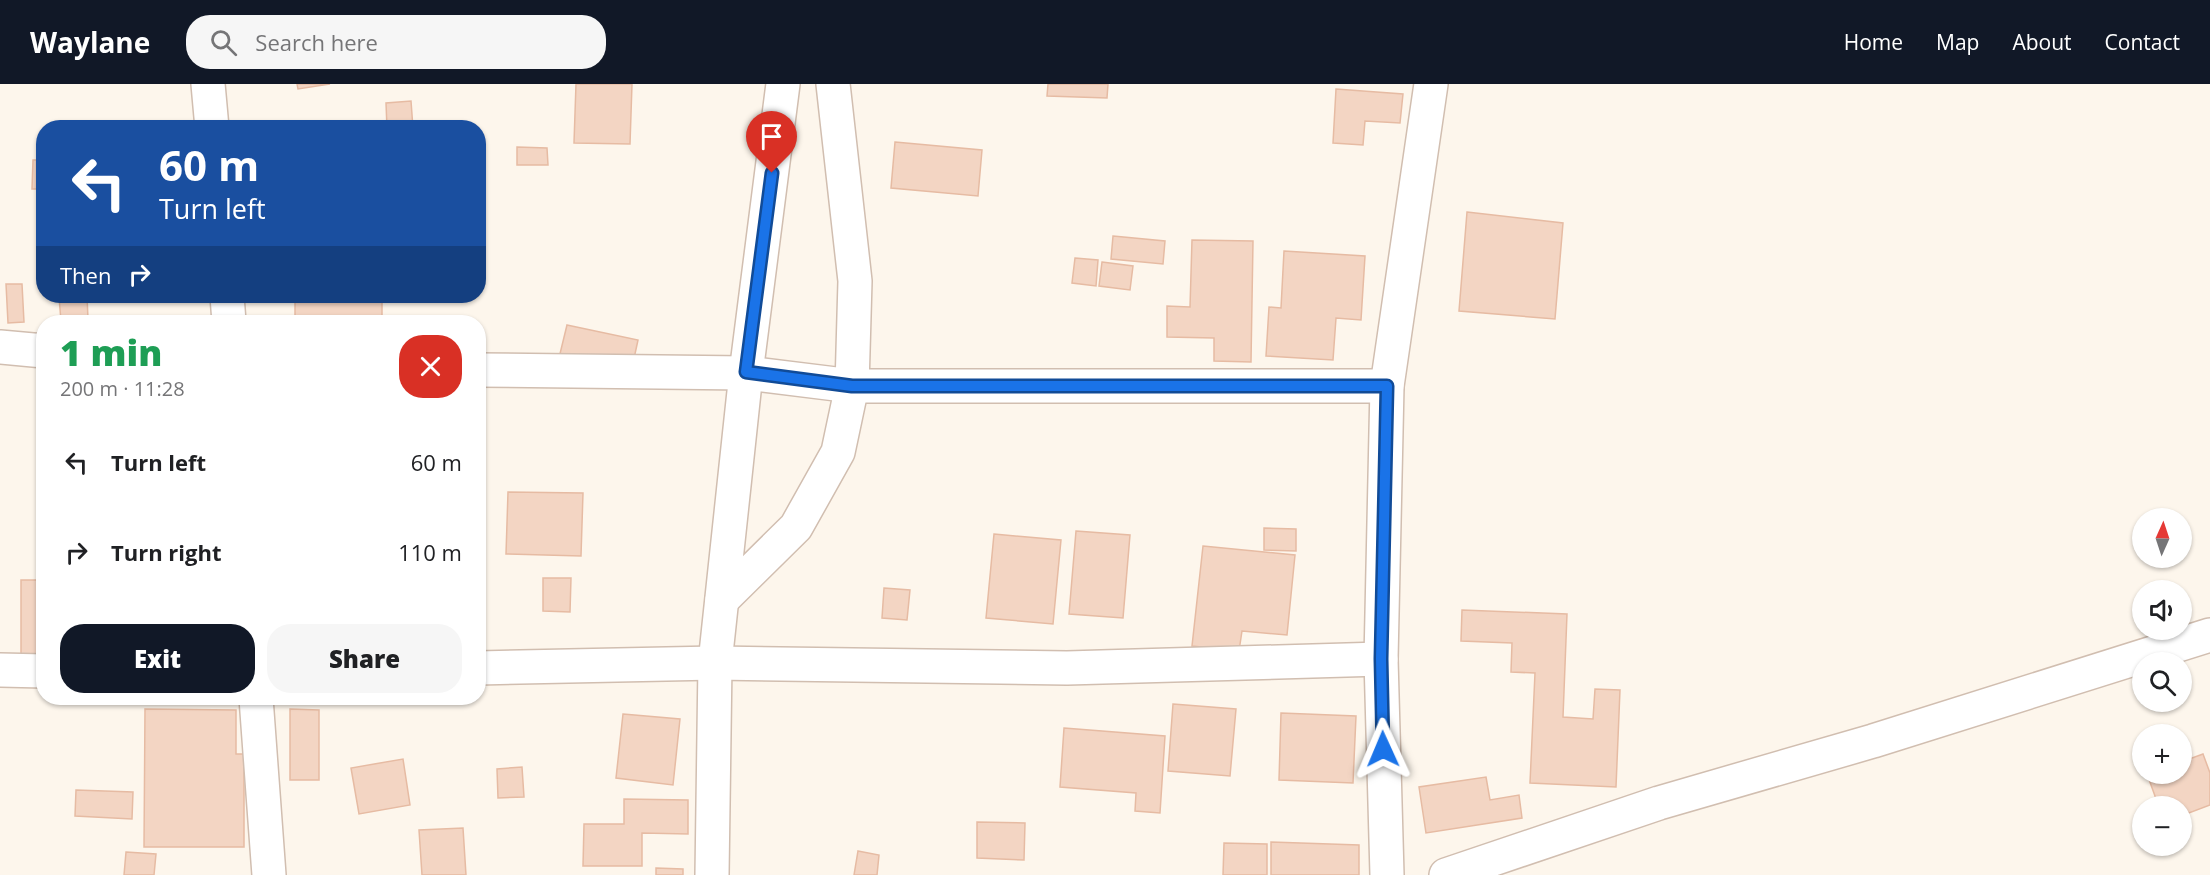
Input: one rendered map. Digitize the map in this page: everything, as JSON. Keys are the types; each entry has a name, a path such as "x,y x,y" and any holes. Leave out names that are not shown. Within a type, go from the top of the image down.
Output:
{"street":[{"path":"208,84 211,120"},
{"path":"712,875 715,663 746,372 783,84"},
{"path":"722,600 796,527 838,452 852,386 855,281 833,84"},
{"path":"1387,875 1381,659 1387,386 1431,84"},
{"path":"0,347 36,350"},
{"path":"486,370 746,372 852,386 1387,386"},
{"path":"1446,875 1659,803 1873,741 2210,635"},
{"path":"486,668 715,663 1067,668 1381,659"},
{"path":"0,670 36,671"},
{"path":"256,705 268,875"}],"building":[{"path":"297,84 330,84 298,89"},
{"path":"576,84 632,84 630,144 574,143"},
{"path":"1048,84 1108,84 1107,98 1047,96"},
{"path":"1336,89 1403,94 1400,123 1365,121 1363,145 1333,143"},
{"path":"411,101 412,120 387,120 386,103"},
{"path":"895,142 982,150 978,196 891,188"},
{"path":"517,147 547,148 548,165 517,165"},
{"path":"33,160 36,160 36,189 32,189"},
{"path":"1467,212 1563,223 1555,319 1459,311"},
{"path":"1113,236 1165,241 1163,264 1111,259"},
{"path":"1192,240 1253,241 1251,362 1214,361 1214,338 1167,337 1167,306 1190,307"},
{"path":"1284,251 1365,256 1361,320 1336,318 1333,360 1266,356 1269,307 1281,308"},
{"path":"1075,258 1098,260 1096,286 1072,283"},
{"path":"1102,262 1133,266 1130,290 1099,286"},
{"path":"6,284 22,284 24,322 8,323"},
{"path":"60,303 87,303 88,315 60,315"},
{"path":"295,303 382,303 382,315 295,315"},
{"path":"567,325 638,340 630,377 558,362"},
{"path":"508,492 583,493 581,556 506,554"},
{"path":"1264,528 1296,529 1296,551 1264,550"},
{"path":"1076,531 1130,535 1123,618 1069,614"},
{"path":"994,534 1061,540 1053,624 986,618"},
{"path":"1203,546 1295,555 1287,635 1242,631 1239,651 1192,646"},
{"path":"543,578 571,578 570,612 543,611"},
{"path":"21,580 36,580 36,656 21,656"},
{"path":"884,588 910,590 907,620 882,618"},
{"path":"1462,610 1567,614 1563,717 1593,719 1595,689 1620,690 1616,787 1530,783 1535,673 1511,672 1512,643 1461,641"},
{"path":"1173,704 1236,709 1230,776 1168,771"},
{"path":"145,709 236,710 236,754 244,754 244,847 144,847"},
{"path":"290,709 319,710 319,780 290,780"},
{"path":"1281,713 1356,716 1353,783 1279,780"},
{"path":"623,714 680,719 673,785 616,778"},
{"path":"1064,728 1165,736 1160,813 1135,811 1136,793 1060,787"},
{"path":"2203,754 2210,773 2210,805 2192,812 2192,796 2155,796 2151,784 2192,784 2192,758"},
{"path":"403,759 410,805 359,814 351,768"},
{"path":"522,767 524,797 498,798 497,769"},
{"path":"1486,777 1490,800 1519,795 1522,818 1426,833 1419,787"},
{"path":"76,790 133,792 132,819 75,816"},
{"path":"624,799 688,800 688,834 642,833 642,866 583,866 584,824 624,824"},
{"path":"977,822 1025,823 1024,860 977,858"},
{"path":"463,828 466,875 422,875 419,830"},
{"path":"1271,842 1359,845 1359,875 1271,875"},
{"path":"1224,843 1267,844 1267,875 1223,875"},
{"path":"858,851 879,855 877,875 854,875"},
{"path":"126,852 156,854 154,875 124,875"},
{"path":"656,868 683,869 683,875 656,875"}],"route":[{"path":"772,173 746,372 852,386 1387,386 1381,659 1383,749"}]}
